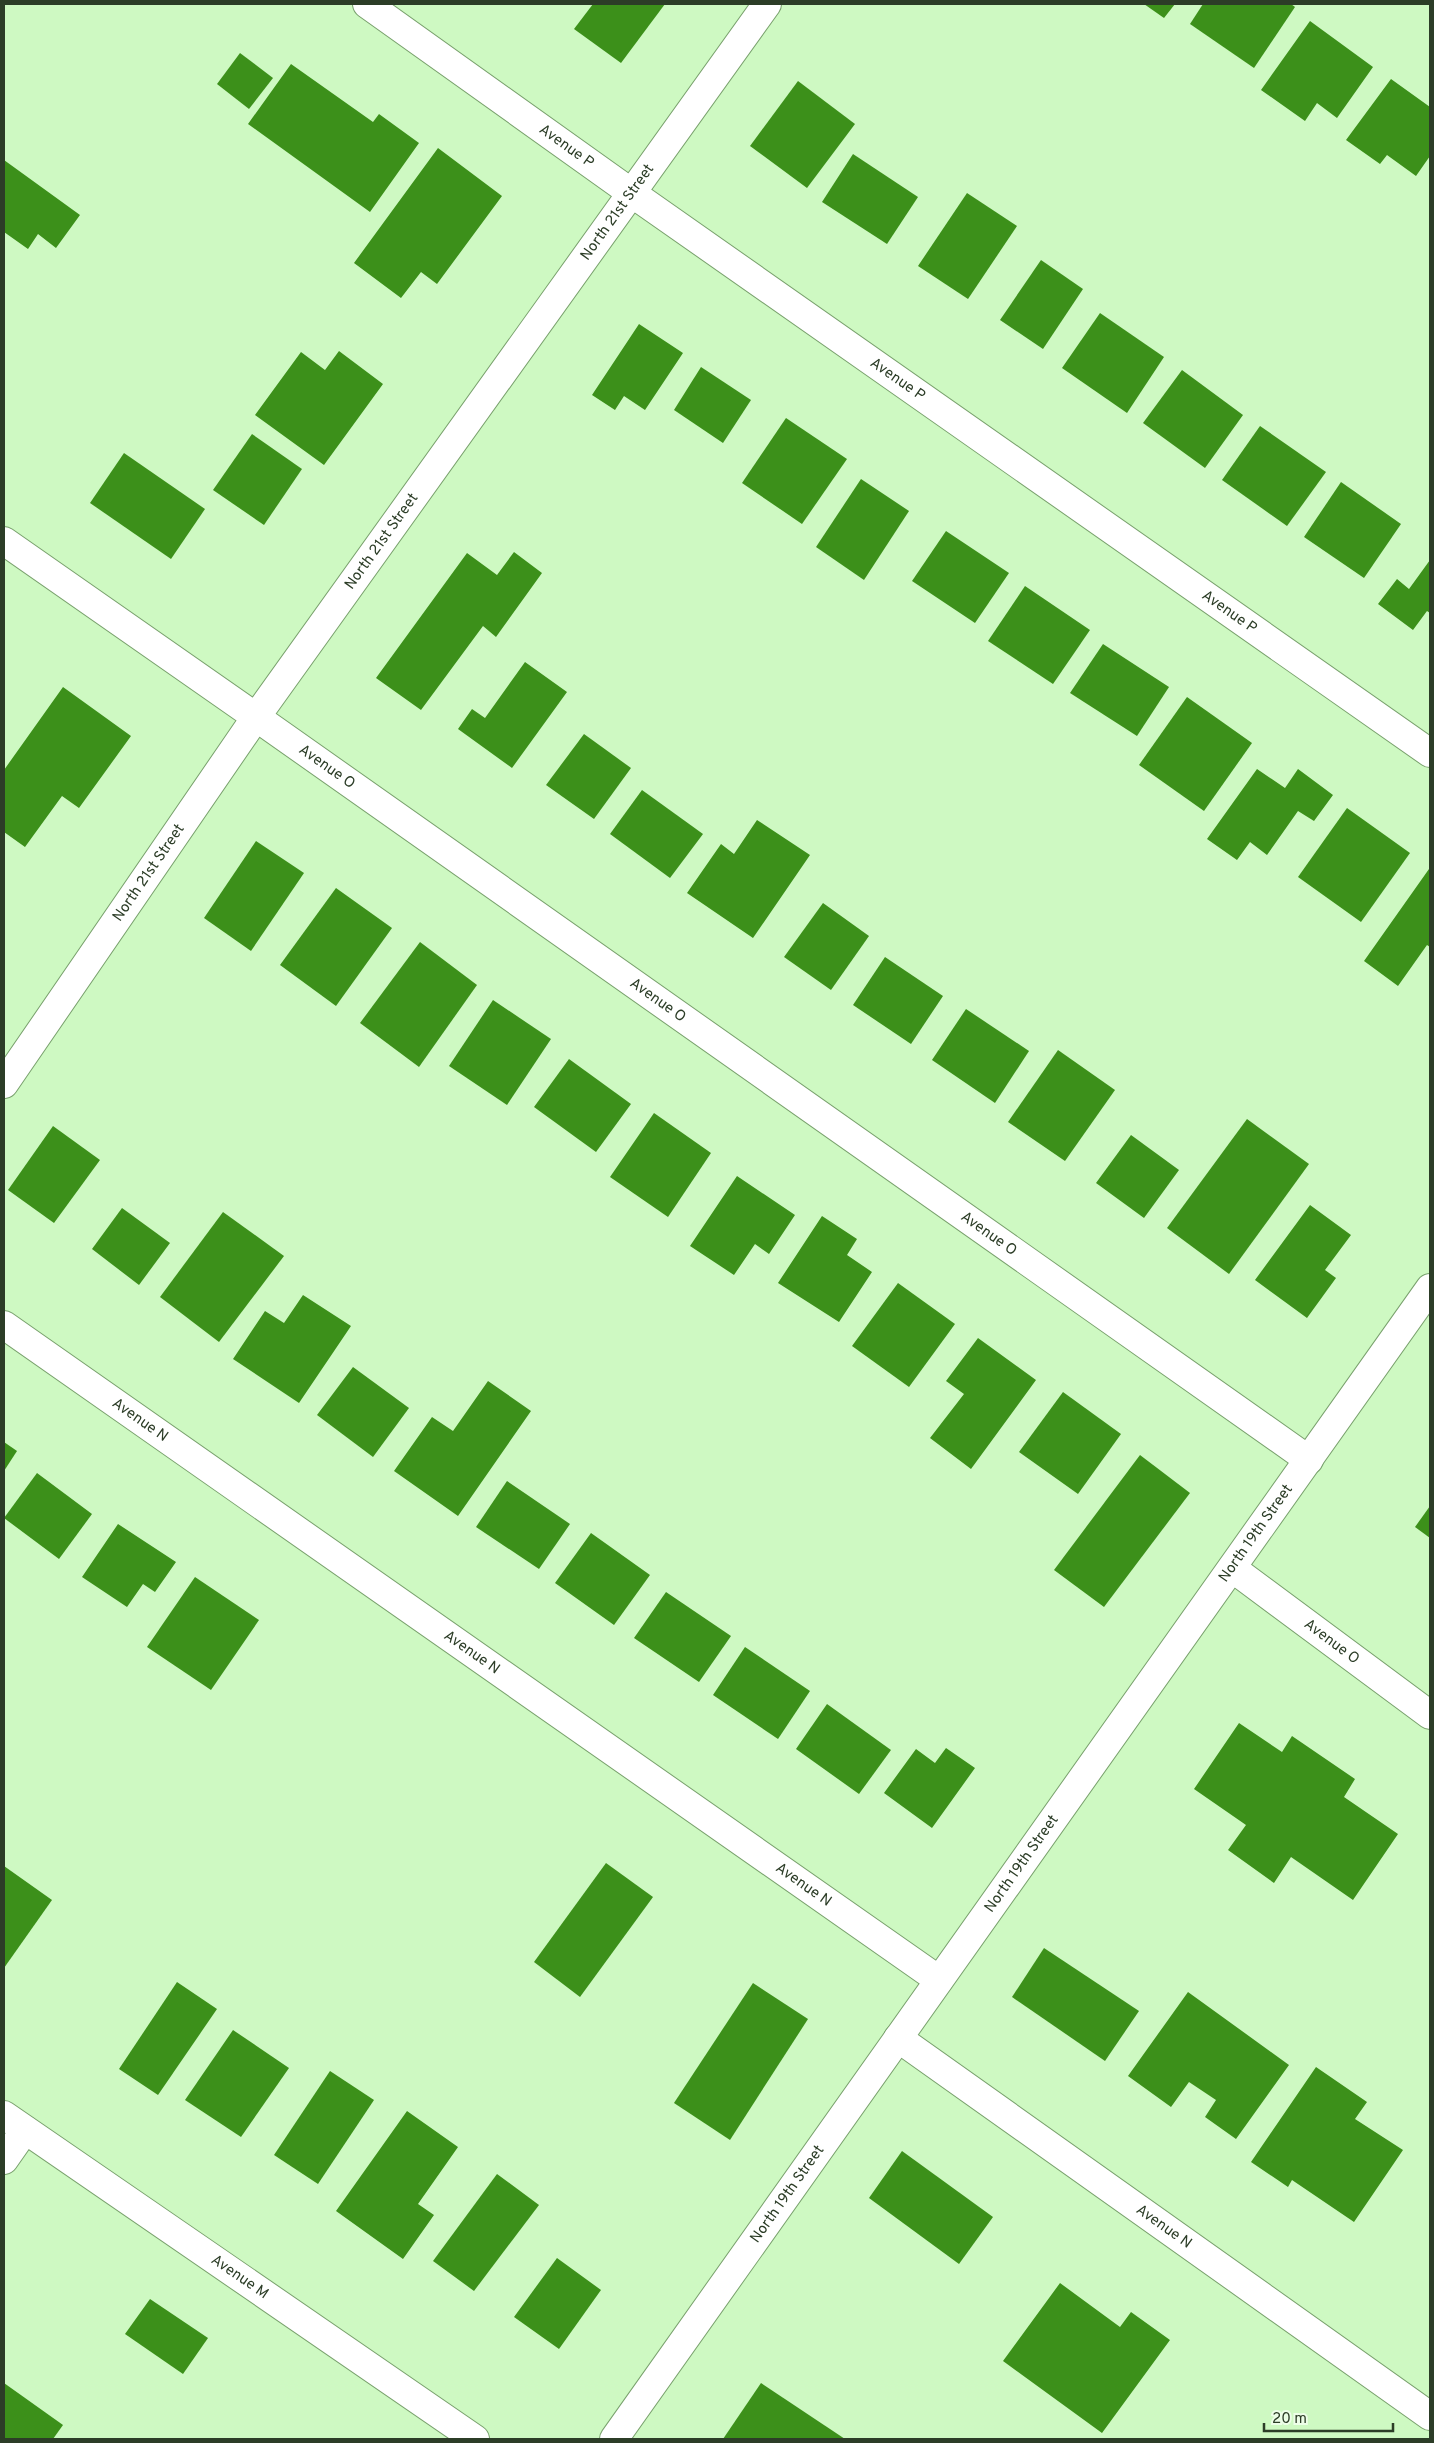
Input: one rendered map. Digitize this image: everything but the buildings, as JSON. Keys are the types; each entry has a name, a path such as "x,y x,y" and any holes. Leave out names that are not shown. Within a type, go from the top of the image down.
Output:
{"street":[{"name":"Avenue P","path":"367,4 632,194 1430,753"},
{"name":"North 21st Street","path":"4,1084 256,717 767,4"},
{"name":"Avenue O","path":"4,541 1309,1460"},
{"name":"North 19th Street","path":"614,2439 1430,1288"},
{"name":"Avenue N","path":"4,1325 939,1980"},
{"name":"Avenue O","path":"1232,1568 1430,1715"},
{"name":"Avenue N","path":"898,2038 1430,2416"},
{"path":"4,2160 14,2123"},
{"name":"Avenue M","path":"14,2123 475,2439"}]}
